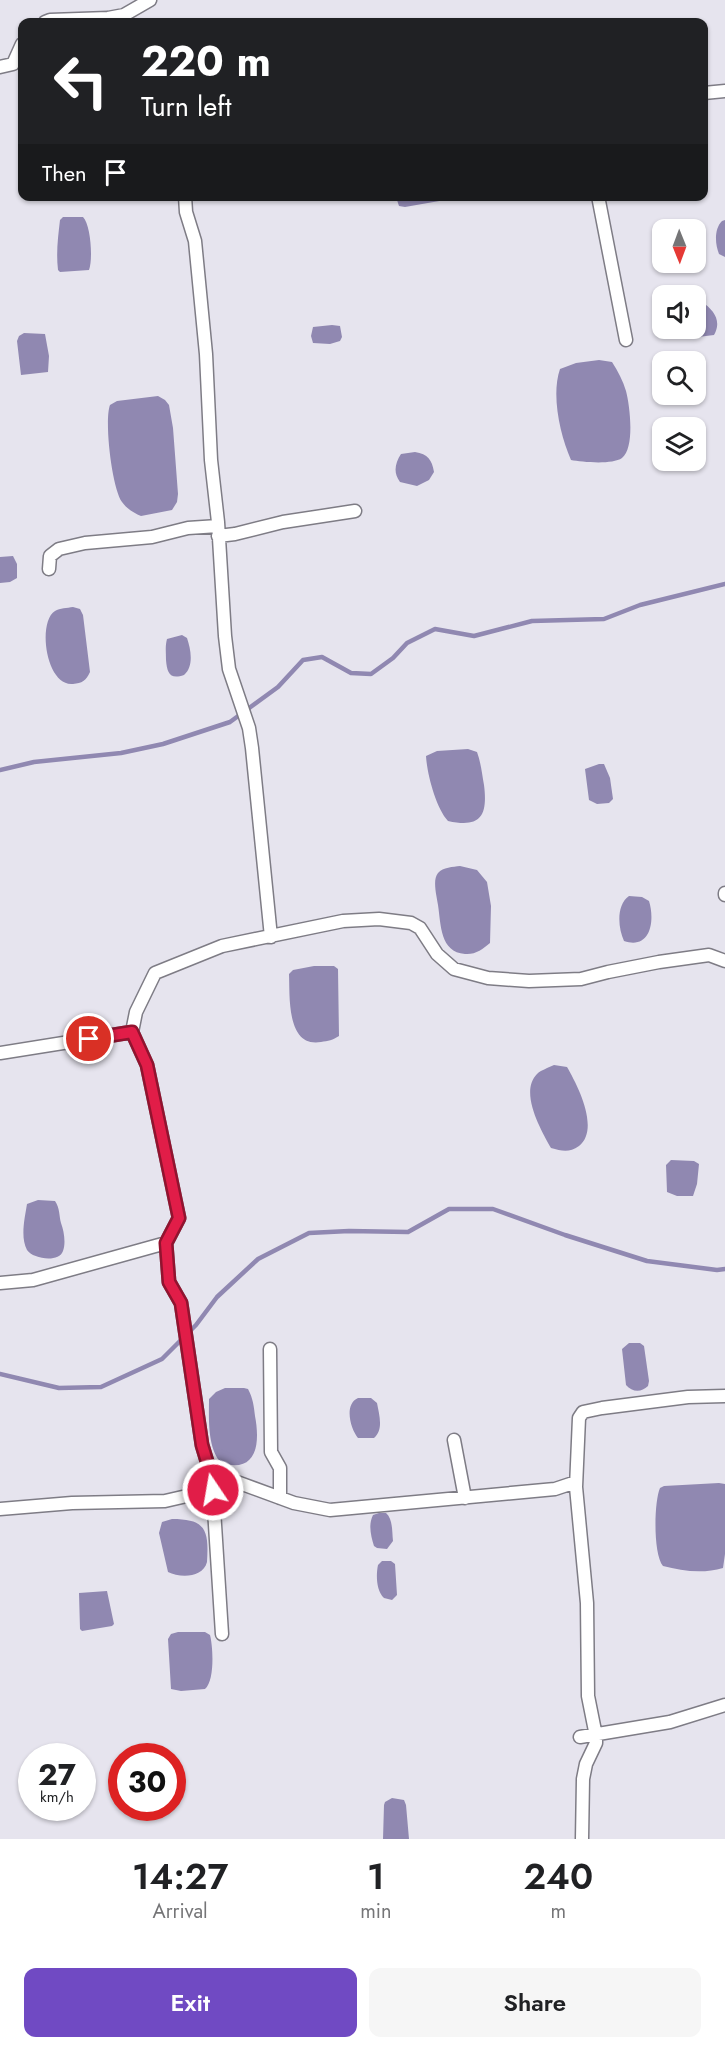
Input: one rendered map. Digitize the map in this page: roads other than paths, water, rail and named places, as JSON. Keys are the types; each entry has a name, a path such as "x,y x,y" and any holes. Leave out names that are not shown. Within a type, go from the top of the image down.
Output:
{"street":[{"path":"108,18 124,15 132,17 150,0"},
{"path":"0,67 13,64 18,53"},
{"path":"708,93 725,91"},
{"path":"185,201 186,212 195,241 206,354 211,460 225,636 229,669 249,728 271,937"},
{"path":"599,201 626,340"},
{"path":"49,569 50,556 59,549 85,543 152,537 188,528 235,534 283,522 355,511"},
{"path":"222,1634 212,1484 202,1445 181,1303 169,1282 166,1243 179,1218 147,1065 132,1032 136,1012 155,973 222,946 343,921 379,919 411,923 420,928 437,954 454,969 488,978 529,981 581,979 659,962 709,955 725,961"},
{"path":"0,1053 132,1032"},
{"path":"0,1283 33,1280 166,1243"},
{"path":"270,1349 271,1452 280,1468 280,1498"},
{"path":"582,1839 583,1779 586,1764 596,1743 596,1734 588,1696 587,1603 576,1482 579,1418 583,1412 602,1408 688,1397 725,1396"},
{"path":"454,1440 465,1498"},
{"path":"0,1509 72,1503 165,1501 212,1484 234,1481 294,1503 330,1510 555,1489 576,1482"},
{"path":"580,1737 670,1722 725,1705"}],"waterway":[{"path":"0,770 34,762 121,753 163,744 230,722 278,687 303,660 322,657 351,673 371,674 393,658 407,643 435,629 474,636 532,621 604,619 640,605 725,584"},
{"path":"0,1374 59,1388 101,1387 162,1359 196,1325 217,1297 258,1259 309,1233 408,1232 449,1209 493,1209 647,1261 717,1270 725,1269"}]}
